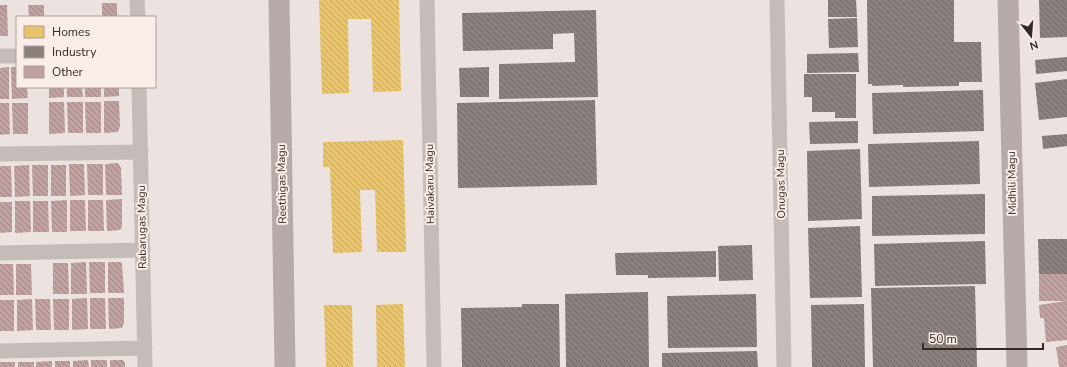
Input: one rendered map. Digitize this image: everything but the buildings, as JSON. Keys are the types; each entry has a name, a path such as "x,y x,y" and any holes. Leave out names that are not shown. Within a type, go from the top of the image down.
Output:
{"street":[{"path":"137,0 138,16"},
{"name":"Reethigas Magu","path":"278,0 285,367"},
{"name":"Haivakaru Magu","path":"427,0 434,367"},
{"name":"Onugas Magu","path":"777,0 784,367"},
{"name":"Midhili Magu","path":"1008,0 1017,367"},
{"path":"0,56 16,56"},
{"name":"Rabarugas Magu","path":"139,88 145,367"},
{"path":"0,154 141,152"},
{"path":"0,253 143,250"},
{"path":"0,351 145,348"}]}
